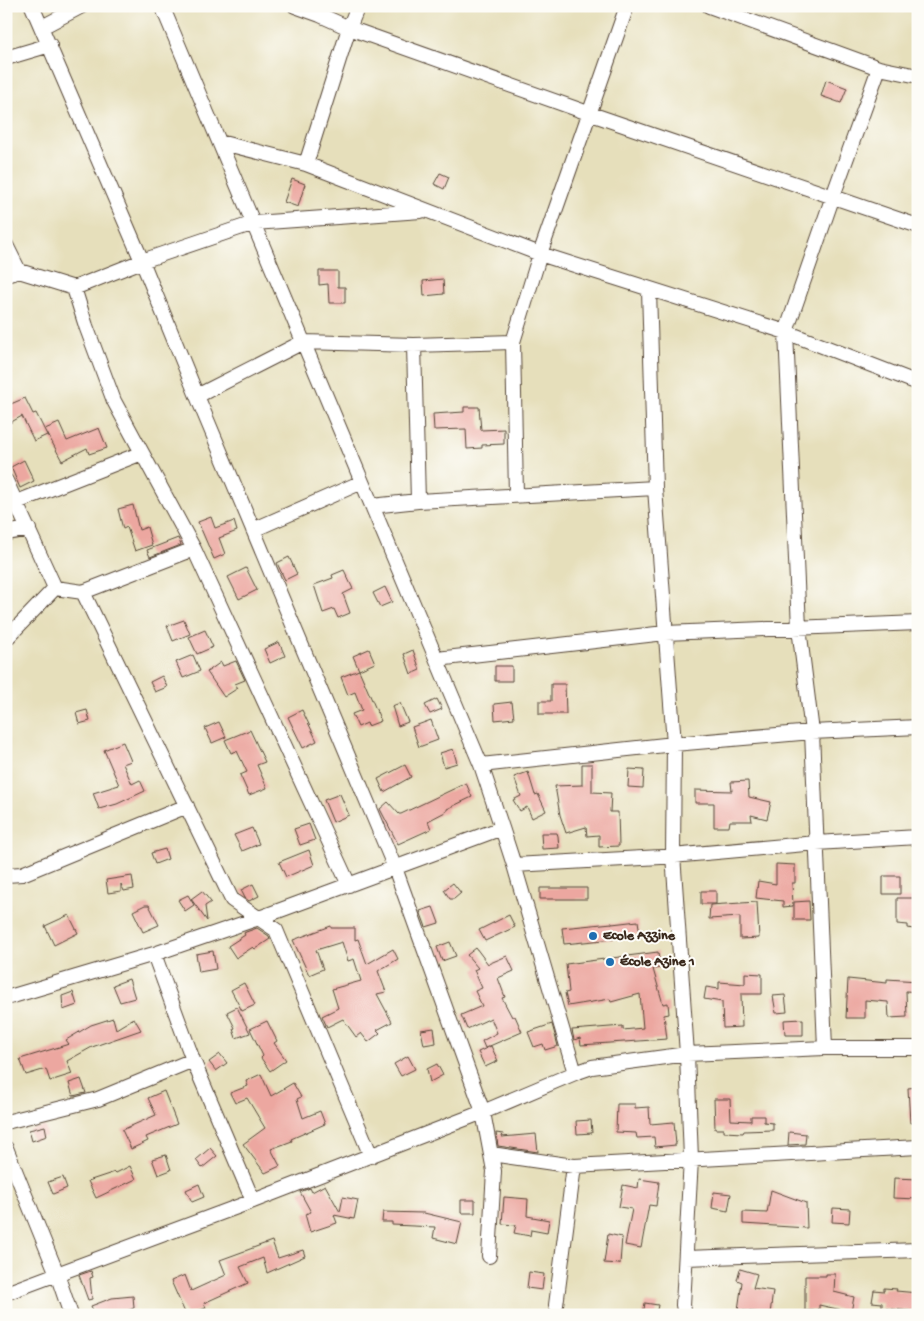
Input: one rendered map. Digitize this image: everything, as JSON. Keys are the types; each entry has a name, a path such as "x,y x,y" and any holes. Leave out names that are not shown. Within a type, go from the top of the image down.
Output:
{"street":[{"path":"32,6 142,261 395,868 483,1112 494,1171 489,1256"},
{"path":"42,26 82,6"},
{"path":"162,6 481,765 514,865 575,1072"},
{"path":"295,6 349,28 590,114 918,226"},
{"path":"306,164 349,28 358,6"},
{"path":"516,495 513,342 540,254 627,6"},
{"path":"709,6 879,68 918,76"},
{"path":"6,58 50,46"},
{"path":"825,1048 812,732 799,628 786,332 832,196 879,68"},
{"path":"219,142 306,164 540,254 786,332 918,383"},
{"path":"6,244 13,273 74,288 142,261 254,223 426,210"},
{"path":"74,288 114,401 194,549 349,885"},
{"path":"650,290 655,488 674,744 673,855 687,1054 691,1160 684,1315"},
{"path":"197,396 303,342 414,345 513,342"},
{"path":"414,345 418,501"},
{"path":"17,502 142,453"},
{"path":"6,481 55,588"},
{"path":"253,530 362,482"},
{"path":"372,506 418,501 655,488"},
{"path":"6,533 29,529"},
{"path":"55,588 83,592 194,549"},
{"path":"6,639 55,588"},
{"path":"83,592 232,900 276,930 371,1156"},
{"path":"437,659 665,633 918,623"},
{"path":"481,765 674,744 812,732 918,727"},
{"path":"6,875 22,874 187,806"},
{"path":"6,998 154,954 259,918 502,828"},
{"path":"514,865 918,837"},
{"path":"154,954 193,1060 253,1201"},
{"path":"6,1293 371,1156 483,1112 575,1072 592,1067 687,1054 825,1048 918,1048"},
{"path":"6,1122 98,1099 193,1060"},
{"path":"491,1154 574,1166 918,1147"},
{"path":"6,1148 72,1315"},
{"path":"556,1305 574,1166"},
{"path":"686,1258 918,1250"}],"building":[{"path":"826,80 847,88 841,103 821,96"},
{"path":"440,173 449,177 444,189 434,184"},
{"path":"292,179 305,184 298,207 284,202"},
{"path":"319,271 338,271 338,287 345,287 345,303 329,303 328,284 319,285"},
{"path":"443,279 444,294 424,296 423,281"},
{"path":"25,398 33,414 36,413 47,435 34,441 22,416 6,425 6,406"},
{"path":"464,407 479,407 481,430 504,429 504,444 482,445 482,448 467,449 466,429 434,430 433,414 464,412"},
{"path":"59,423 67,441 99,428 107,448 89,454 87,448 62,461 45,429"},
{"path":"24,460 34,481 20,488 11,467"},
{"path":"133,505 139,530 147,527 152,545 135,551 127,527 123,529 118,509"},
{"path":"211,517 215,528 234,521 237,531 219,538 225,554 214,559 198,522"},
{"path":"178,538 181,545 150,557 147,550"},
{"path":"289,557 297,574 285,580 277,563"},
{"path":"246,568 257,590 239,599 228,577"},
{"path":"344,570 353,589 343,594 350,613 338,618 334,609 323,613 314,585 333,578 332,575"},
{"path":"385,587 392,602 380,607 373,593"},
{"path":"184,620 190,634 173,641 167,626"},
{"path":"205,630 213,647 197,654 189,637"},
{"path":"279,642 285,656 270,663 264,649"},
{"path":"369,649 375,663 359,670 353,656"},
{"path":"413,650 420,670 411,674 404,654"},
{"path":"193,655 200,671 183,678 176,662"},
{"path":"236,661 245,680 235,684 238,688 224,697 207,672 221,662 223,666"},
{"path":"495,666 512,666 512,681 495,681"},
{"path":"359,670 381,721 368,726 367,723 358,727 352,714 362,710 355,692 348,695 341,677"},
{"path":"162,676 167,687 155,692 150,682"},
{"path":"551,684 565,684 566,714 539,714 539,701 551,701"},
{"path":"437,699 442,709 430,714 425,705"},
{"path":"512,702 514,718 495,720 494,704"},
{"path":"400,703 408,722 398,726 392,706"},
{"path":"87,710 90,721 79,724 76,713"},
{"path":"302,710 317,741 303,748 288,717"},
{"path":"431,720 438,740 419,747 412,727"},
{"path":"219,722 226,737 212,743 205,728"},
{"path":"250,730 265,762 257,765 267,788 249,795 240,775 247,772 237,751 231,753 225,740"},
{"path":"123,742 131,761 123,764 132,784 140,780 145,791 117,804 99,809 93,793 119,785 104,750"},
{"path":"453,749 457,763 444,767 440,753"},
{"path":"582,764 592,764 592,792 611,793 610,812 618,812 619,846 599,847 599,835 587,836 586,827 566,833 560,815 555,786 582,785"},
{"path":"405,765 411,777 384,792 378,779"},
{"path":"629,769 644,770 643,788 628,787"},
{"path":"528,772 535,795 538,794 546,811 532,818 527,807 520,811 513,800 521,796 514,777"},
{"path":"748,781 749,797 771,802 767,819 751,815 752,821 730,821 729,827 714,827 714,803 695,803 695,790 732,791 731,782"},
{"path":"466,783 472,797 428,821 431,829 398,844 380,809 388,802 401,814"},
{"path":"340,794 349,815 333,822 324,800"},
{"path":"309,824 315,840 300,845 294,829"},
{"path":"252,828 259,844 242,851 234,835"},
{"path":"541,833 557,833 559,848 542,849"},
{"path":"165,849 168,859 155,864 151,853"},
{"path":"309,850 314,865 286,877 279,862"},
{"path":"776,864 795,865 795,883 792,883 793,906 783,907 783,901 756,898 758,881 776,884"},
{"path":"132,876 134,889 124,891 121,884 121,891 108,893 106,880"},
{"path":"883,876 900,876 900,894 883,894"},
{"path":"453,883 461,893 454,899 450,899 444,890"},
{"path":"253,884 259,896 249,901 241,890"},
{"path":"540,888 587,888 587,899 540,899"},
{"path":"202,891 211,902 205,906 207,921 191,899"},
{"path":"701,891 716,891 716,904 701,904"},
{"path":"188,895 194,905 185,911 178,900"},
{"path":"897,898 918,898 918,930 908,928 908,925 897,924"},
{"path":"809,901 810,920 794,920 794,902"},
{"path":"757,902 759,938 740,939 740,917 709,919 710,905"},
{"path":"149,905 159,925 143,932 133,911"},
{"path":"433,907 439,923 426,927 420,911"},
{"path":"69,915 78,933 54,945 45,926"},
{"path":"509,915 515,927 485,941 479,930"},
{"path":"638,921 640,934 614,939 564,944 562,928"},
{"path":"331,926 331,928 355,928 355,940 358,939 367,964 393,949 398,959 378,971 386,992 377,994 392,1022 377,1030 380,1033 368,1042 361,1033 356,1037 343,1019 327,1027 322,1016 338,1008 332,989 361,981 354,959 348,961 342,942 316,950 323,969 309,975 293,940"},
{"path":"257,928 269,936 270,939 236,958 228,946 245,935 244,933"},
{"path":"450,942 456,956 442,961 437,947"},
{"path":"476,948 488,964 507,956 514,971 498,978 505,997 502,998 512,1017 515,1016 522,1032 485,1048 482,1041 497,1033 491,1018 467,1029 461,1015 482,1006 475,991 482,988 474,970 478,968 467,955"},
{"path":"213,951 216,969 199,972 196,954"},
{"path":"658,952 660,968 653,969 663,1004 668,1003 669,1014 664,1015 667,1039 581,1045 580,1038 574,1040 572,1030 623,1026 623,1030 643,1028 640,994 611,1002 610,999 568,1006 565,993 569,992 566,964"},
{"path":"745,973 762,974 762,994 741,994 742,1027 723,1028 722,1002 704,999 706,987 719,989 719,982 745,984"},
{"path":"129,979 135,998 120,1002 113,985"},
{"path":"848,979 887,983 887,979 918,981 918,992 906,991 907,1017 889,1018 888,1002 865,1000 865,1018 846,1018"},
{"path":"244,983 255,1005 242,1011 231,990"},
{"path":"73,992 77,1005 63,1010 62,996"},
{"path":"785,995 787,1012 776,1013 773,996"},
{"path":"237,1007 250,1033 236,1038 233,1029 235,1028 227,1012"},
{"path":"113,1018 116,1029 134,1018 141,1030 92,1047 67,1061 72,1074 50,1081 46,1069 26,1075 20,1059 69,1044 66,1040 91,1025"},
{"path":"803,1019 803,1035 785,1035 784,1020"},
{"path":"267,1021 277,1041 274,1043 286,1060 270,1071 261,1058 263,1056 250,1029"},
{"path":"552,1024 558,1046 545,1050 543,1044 534,1047 528,1032"},
{"path":"434,1028 436,1043 424,1045 421,1030"},
{"path":"491,1046 498,1061 485,1067 478,1052"},
{"path":"220,1054 227,1063 216,1071 209,1062"},
{"path":"408,1056 415,1069 401,1076 394,1064"},
{"path":"437,1064 443,1075 430,1082 427,1069"},
{"path":"261,1074 271,1096 293,1083 301,1097 297,1099 303,1118 320,1111 325,1124 291,1139 292,1141 271,1149 280,1166 265,1173 243,1144 265,1128 247,1098 235,1103 230,1093 248,1086 246,1081"},
{"path":"81,1079 86,1093 73,1096 69,1083"},
{"path":"918,1087 918,1122 910,1123 908,1088"},
{"path":"164,1091 177,1124 146,1137 148,1141 131,1149 122,1130 156,1115 148,1098"},
{"path":"714,1099 730,1099 731,1120 751,1121 751,1116 764,1116 764,1122 773,1123 773,1130 744,1131 743,1133 724,1132 724,1129 715,1129"},
{"path":"617,1104 635,1104 635,1108 649,1107 650,1124 674,1122 676,1145 655,1147 654,1137 637,1138 636,1133 616,1132"},
{"path":"591,1120 592,1133 577,1134 576,1121"},
{"path":"45,1126 47,1136 32,1141 29,1130"},
{"path":"789,1132 806,1134 805,1144 788,1145"},
{"path":"496,1133 503,1134 502,1137 536,1134 538,1152 498,1146"},
{"path":"210,1148 217,1156 202,1168 196,1160"},
{"path":"166,1155 171,1170 158,1175 152,1159"},
{"path":"130,1166 136,1179 96,1198 88,1181 116,1173"},
{"path":"63,1177 67,1188 53,1194 48,1182"},
{"path":"894,1178 918,1179 918,1199 893,1198"},
{"path":"639,1179 659,1182 656,1206 649,1205 641,1248 625,1245 632,1209 619,1207 623,1185 638,1188"},
{"path":"199,1184 204,1197 192,1202 186,1190"},
{"path":"325,1185 340,1212 343,1197 358,1200 354,1219 334,1215 337,1223 310,1232 305,1214 311,1212 300,1192 310,1188 312,1192"},
{"path":"771,1190 806,1203 807,1228 743,1224 743,1212 767,1213"},
{"path":"714,1192 731,1194 728,1211 712,1208"},
{"path":"504,1197 528,1199 527,1216 549,1220 547,1233 531,1230 530,1236 514,1233 516,1225 502,1224"},
{"path":"461,1200 475,1200 475,1213 461,1213"},
{"path":"833,1208 850,1209 849,1223 832,1222"},
{"path":"383,1212 424,1213 462,1222 457,1244 433,1238 435,1227 392,1225 392,1222 382,1222"},
{"path":"608,1234 622,1237 620,1264 604,1263"},
{"path":"272,1241 278,1258 303,1250 305,1256 267,1273 263,1258 240,1267 248,1283 204,1303 206,1308 186,1315 171,1281 185,1275 191,1291 226,1275 220,1260"},
{"path":"740,1269 757,1274 753,1288 773,1291 770,1314 738,1310 742,1282 737,1280"},
{"path":"91,1271 93,1277 90,1278 92,1299 88,1300 79,1275"},
{"path":"529,1272 544,1274 542,1290 527,1288"},
{"path":"826,1274 835,1274 834,1292 854,1297 851,1312 819,1305 819,1310 805,1311 805,1276 826,1276"},
{"path":"884,1288 918,1293 918,1312 882,1308 882,1303 872,1302 874,1290 884,1291"},
{"path":"133,1296 134,1308 117,1315 95,1315 91,1306 112,1298"},
{"path":"645,1303 658,1305 656,1315 643,1315"}],"place":[{"name":"Ecole Azzine","path":"593,936"},
{"name":"École Azine 1","path":"610,962"}]}
